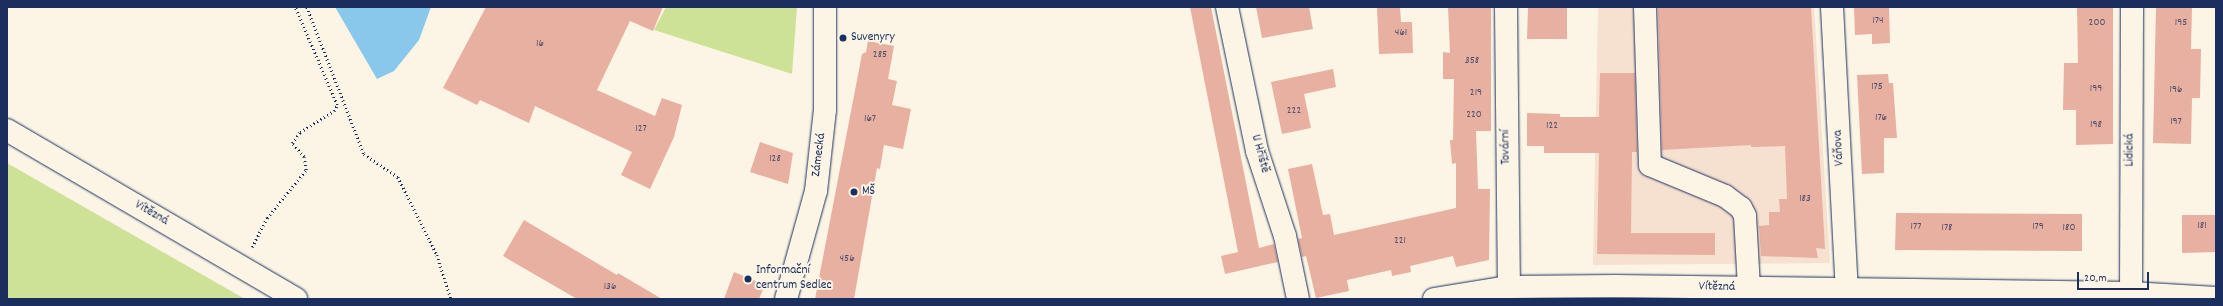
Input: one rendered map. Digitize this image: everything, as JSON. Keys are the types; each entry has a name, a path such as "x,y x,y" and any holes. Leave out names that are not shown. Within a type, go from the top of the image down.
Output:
{"street":[{"name":"Zámecká","path":"786,299 816,191 825,110 826,7"},
{"name":"U Hřiště","path":"1226,7 1257,151 1285,236 1298,299"},
{"name":"Tovární","path":"1506,7 1509,288"},
{"path":"1645,7 1650,165 1725,196 1740,208 1745,216 1749,288"},
{"name":"Váňova","path":"1832,7 1847,289"},
{"name":"Lidická","path":"2131,293 2132,7"},
{"name":"Vítězná","path":"7,130 296,299"},
{"name":"Vítězná","path":"1434,299 1509,288 1749,288 2131,293 2216,298"}],"path":[{"path":"252,247 267,218 306,170 304,157 292,144 300,132 334,111 337,105 295,7"},
{"path":"307,7 364,154 398,177 437,254 451,299"}],"shaded area":[{"path":"1598,7 1814,7 1830,263 1593,265"}],"green space":[{"path":"666,7 797,7 792,74 654,30"},
{"path":"7,163 245,299 7,299"}],"water":[{"path":"335,7 431,7 419,40 394,71 377,79"}],"building":[{"path":"486,7 663,7 653,31 630,21 597,90 655,116 662,98 682,105 674,137 650,189 621,175 632,152 535,106 529,123 480,100 477,105 443,88"},
{"path":"1190,7 1211,7 1259,248 1274,244 1278,262 1225,274 1221,256 1238,252"},
{"path":"1256,7 1309,7 1313,29 1262,38"},
{"path":"1377,7 1400,7 1401,22 1412,22 1413,53 1379,54"},
{"path":"1448,7 1491,7 1491,131 1476,131 1478,189 1490,189 1489,260 1456,267 1453,256 1410,266 1411,272 1392,276 1391,270 1347,280 1349,291 1316,298 1306,256 1302,257 1298,239 1302,238 1288,169 1312,164 1323,215 1330,214 1334,235 1456,208 1456,163 1452,164 1450,140 1453,140 1454,79 1443,79 1443,52 1450,53"},
{"path":"1528,7 1567,7 1567,39 1527,39"},
{"path":"1658,7 1811,7 1825,249 1816,248 1818,258 1761,256 1759,226 1769,225 1769,212 1780,212 1779,199 1787,199 1785,146 1751,147 1751,145 1662,150"},
{"path":"1854,7 1889,7 1890,43 1872,44 1872,34 1855,35"},
{"path":"2077,7 2113,7 2113,144 2076,145 2076,110 2063,110 2064,63 2078,63"},
{"path":"2156,7 2192,7 2191,49 2201,49 2200,98 2192,98 2191,144 2153,143"},
{"path":"868,41 894,46 888,79 897,81 892,105 911,109 903,149 884,145 880,169 877,168 854,299 815,299 862,54 866,52"},
{"path":"1333,69 1336,87 1304,94 1311,128 1282,134 1271,82"},
{"path":"1600,73 1635,73 1637,152 1632,152 1631,233 1715,233 1715,255 1597,254 1599,153 1544,153 1544,146 1527,146 1527,113 1560,114 1560,117 1599,117"},
{"path":"1888,74 1889,83 1893,83 1897,138 1884,138 1884,173 1862,174 1857,75"},
{"path":"760,142 793,153 788,184 750,172"},
{"path":"1896,213 2082,214 2082,251 1895,250"},
{"path":"2182,215 2216,215 2216,252 2182,253"},
{"path":"524,220 617,275 618,273 662,299 577,299 503,256"},
{"path":"734,272 765,285 759,299 724,299"}],"place":[{"name":"Suvenyry","path":"843,38"},
{"name":"MŠ","path":"854,192"},
{"name":"Informační centrum Sedlec","path":"748,279"}]}
